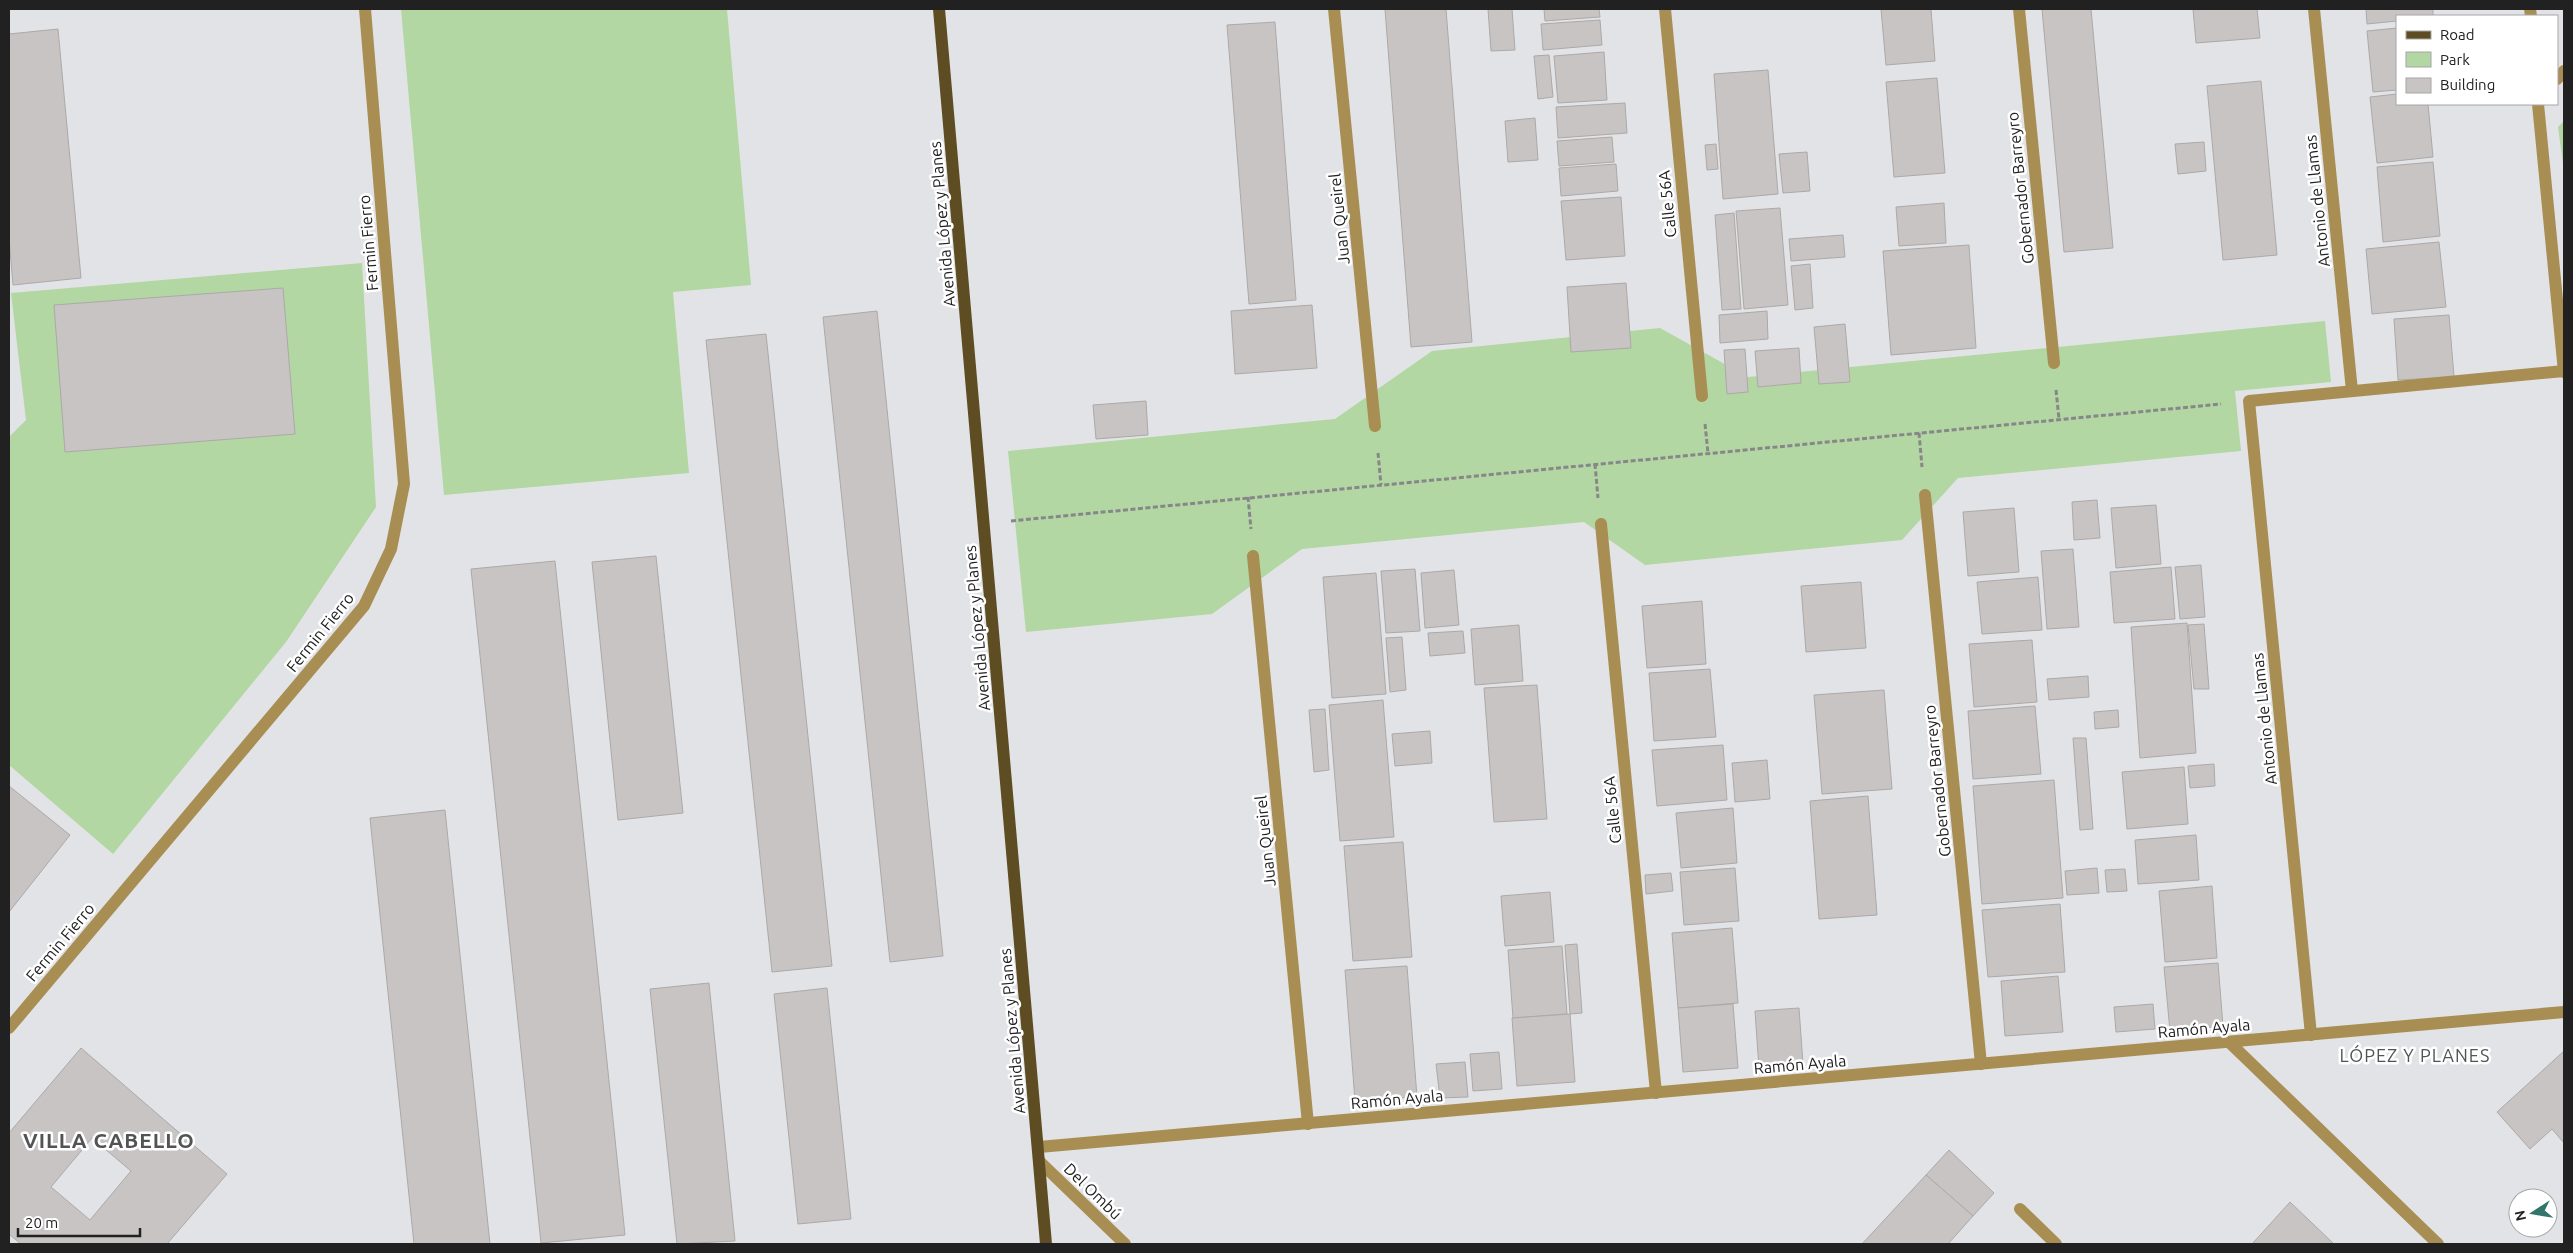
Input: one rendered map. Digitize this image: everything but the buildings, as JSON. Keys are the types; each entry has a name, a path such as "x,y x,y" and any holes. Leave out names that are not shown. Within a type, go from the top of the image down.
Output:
{"main road":[{"name":"Avenida López y Planes","path":"939,9 1046,1244"}],"street":[{"name":"Fermin Fierro","path":"9,1028 364,606 391,549 404,484 365,9"},
{"name":"Juan Queirel","path":"1334,9 1375,426"},
{"name":"Calle 56A","path":"1665,9 1702,396"},
{"name":"Gobernador Barreyro","path":"2019,9 2054,364"},
{"name":"Antonio de Llamas","path":"2314,9 2352,391"},
{"path":"2250,401 2564,371 2538,105"},
{"name":"Antonio de Llamas","path":"2250,401 2311,1035"},
{"name":"Gobernador Barreyro","path":"1925,495 1981,1064"},
{"name":"Calle 56A","path":"1601,524 1656,1093"},
{"name":"Juan Queirel","path":"1253,556 1308,1124"},
{"name":"Ramón Ayala","path":"1039,1147 2564,1012"},
{"path":"2229,1042 2438,1244"},
{"name":"Del Ombú","path":"1039,1161 1125,1244"},
{"path":"2020,1209 2056,1244"}],"path":[{"path":"984,524 2250,401"},
{"path":"1919,433 1925,495"}],"green space":[{"path":"401,9 727,9 751,285 673,292 689,473 444,495"},
{"path":"2564,121 2564,171 2558,127"},
{"path":"362,263 376,507 286,642 113,854 9,765 9,437 26,420 11,293"},
{"path":"2325,321 2331,382 2235,391 2241,451 1958,478 1902,540 1645,565 1584,522 1302,549 1212,614 1026,632 1008,451 1335,419 1432,351 1660,328 1748,377"}],"district":[{"name":"LÓPEZ Y PLANES","path":"2415,1056"},
{"name":"VILLA CABELLO","path":"109,1141"}]}
